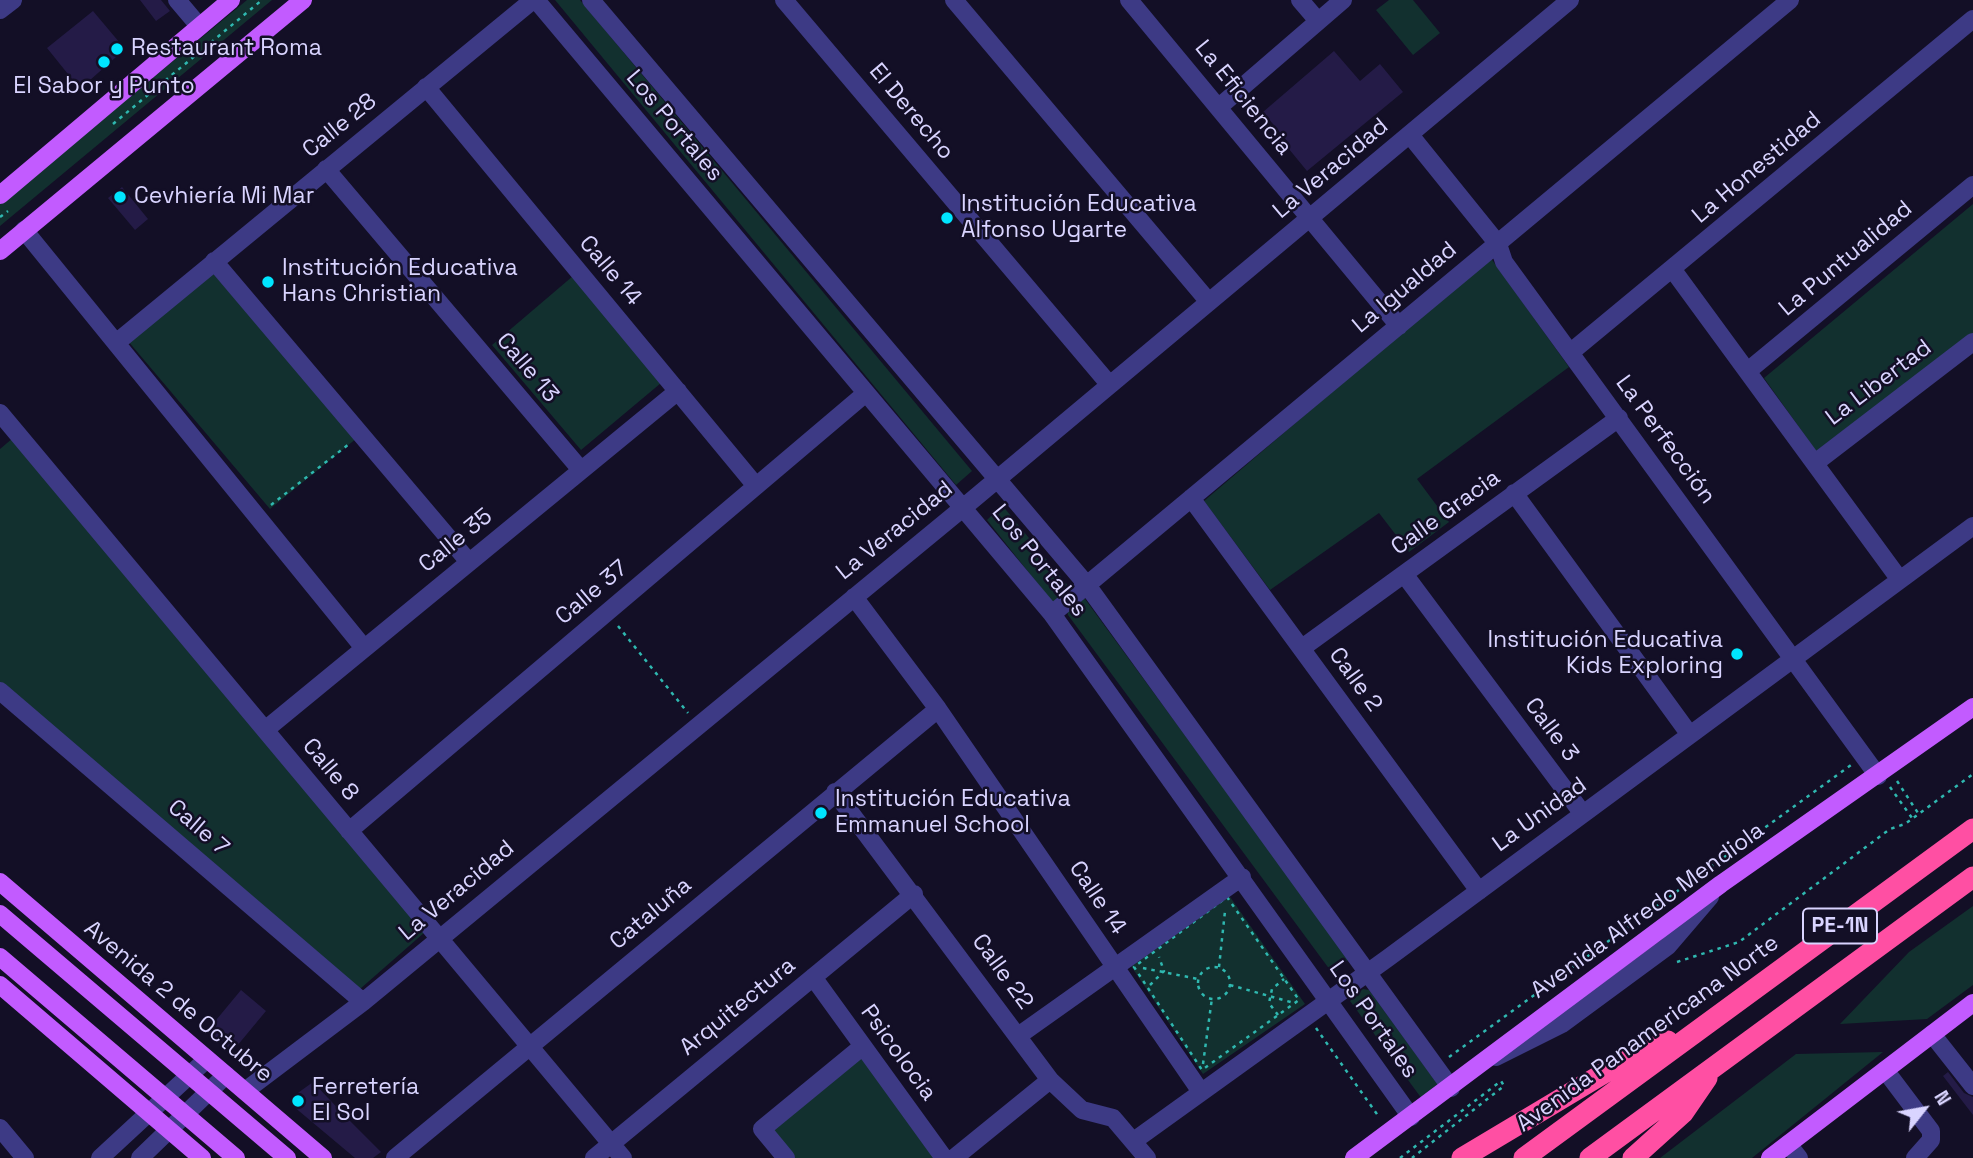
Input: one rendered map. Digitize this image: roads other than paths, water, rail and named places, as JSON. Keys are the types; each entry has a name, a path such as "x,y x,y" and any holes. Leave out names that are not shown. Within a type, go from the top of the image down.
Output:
{"highway":[{"name":"Avenida Panamericana Norte","path":"1524,1158 1973,829"},
{"name":"PE-1N","path":"1590,1158 1973,877"},
{"path":"1462,1158 1626,1060 1708,1023"},
{"path":"1633,1158 1683,1113 1716,1065"}],"main road":[{"path":"5,202 231,0"},
{"path":"0,251 303,0"},
{"name":"Avenida Alfredo Mendiola","path":"1354,1158 1721,884 1973,707"},
{"name":"Avenida 2 de Octubre","path":"0,883 323,1158"},
{"name":"Avenida 2 de Octubre","path":"0,914 287,1158"},
{"path":"0,957 236,1158"},
{"path":"0,985 202,1158"},
{"path":"1784,1154 1885,1070 1973,1003"}],"street":[{"path":"0,10 13,0"},
{"path":"177,0 199,26"},
{"name":"Calle 28","path":"116,344 534,0"},
{"name":"Los Portales","path":"534,0 1052,614 1411,1117"},
{"name":"Los Portales","path":"591,0 1087,584 1451,1088"},
{"name":"El Derecho","path":"784,0 1109,384"},
{"path":"954,0 1209,302"},
{"name":"La Eficiencia","path":"1129,0 1399,326"},
{"path":"1300,0 1318,22"},
{"path":"1219,107 1343,0"},
{"name":"La Veracidad","path":"245,1091 363,1002 964,507 1570,0"},
{"name":"La Igualdad","path":"1052,614 1790,0"},
{"name":"La Honestidad","path":"1571,352 1973,19"},
{"name":"Calle 14","path":"426,87 756,486"},
{"name":"La Perfección","path":"1410,135 1498,244 1504,262 1864,755 1882,773"},
{"name":"Calle 13","path":"326,169 581,470"},
{"name":"La Puntualidad","path":"1749,370 1973,185"},
{"path":"24,230 364,648"},
{"path":"214,261 469,562"},
{"path":"1673,270 1749,370 1900,580"},
{"name":"La Libertad","path":"1815,463 1973,342"},
{"name":"Calle 35","path":"265,730 678,391"},
{"name":"Calle 37","path":"349,831 866,393"},
{"name":"Calle 8","path":"0,413 7,435 265,730 623,1158"},
{"name":"Calle Gracia","path":"1302,648 1619,418"},
{"path":"1514,494 1690,735"},
{"name":"Calle 2","path":"1191,498 1479,891"},
{"name":"La Unidad","path":"1135,1140 1201,1092 1301,1009 1329,999 1367,973 1973,526"},
{"name":"Calle 3","path":"1404,573 1583,814"},
{"name":"Calle 14","path":"854,597 938,709 1201,1092"},
{"name":"Calle 7","path":"0,691 363,1002"},
{"name":"Cataluña","path":"395,1158 938,709"},
{"name":"Calle 22","path":"835,792 1051,1080 1082,1110 1113,1118 1135,1140 1147,1158"},
{"path":"1018,1036 1242,877"},
{"name":"Arquitectura","path":"594,1158 914,894"},
{"name":"Psicolocia","path":"813,977 944,1158"},
{"path":"1932,1034 1973,1086"},
{"path":"786,1158 762,1129 863,1046"},
{"path":"100,1158 207,1059"},
{"path":"1885,1070 1931,1131 1931,1140 1915,1158"},
{"path":"140,1158 226,1075"},
{"path":"954,1158 1051,1080"},
{"path":"0,1128 25,1158"}],"place":[{"name":"Restaurant Roma","path":"117,49"},
{"name":"El Sabor y Punto","path":"104,62"},
{"name":"Cevhiería Mi Mar","path":"120,197"},
{"name":"Institución Educativa Alfonso Ugarte","path":"947,218"},
{"name":"Institución Educativa Hans Christian","path":"268,282"},
{"name":"Institución Educativa Kids Exploring","path":"1737,654"},
{"name":"Institución Educativa Emmanuel School","path":"821,813"},
{"name":"Ferretería El Sol","path":"298,1101"}]}
